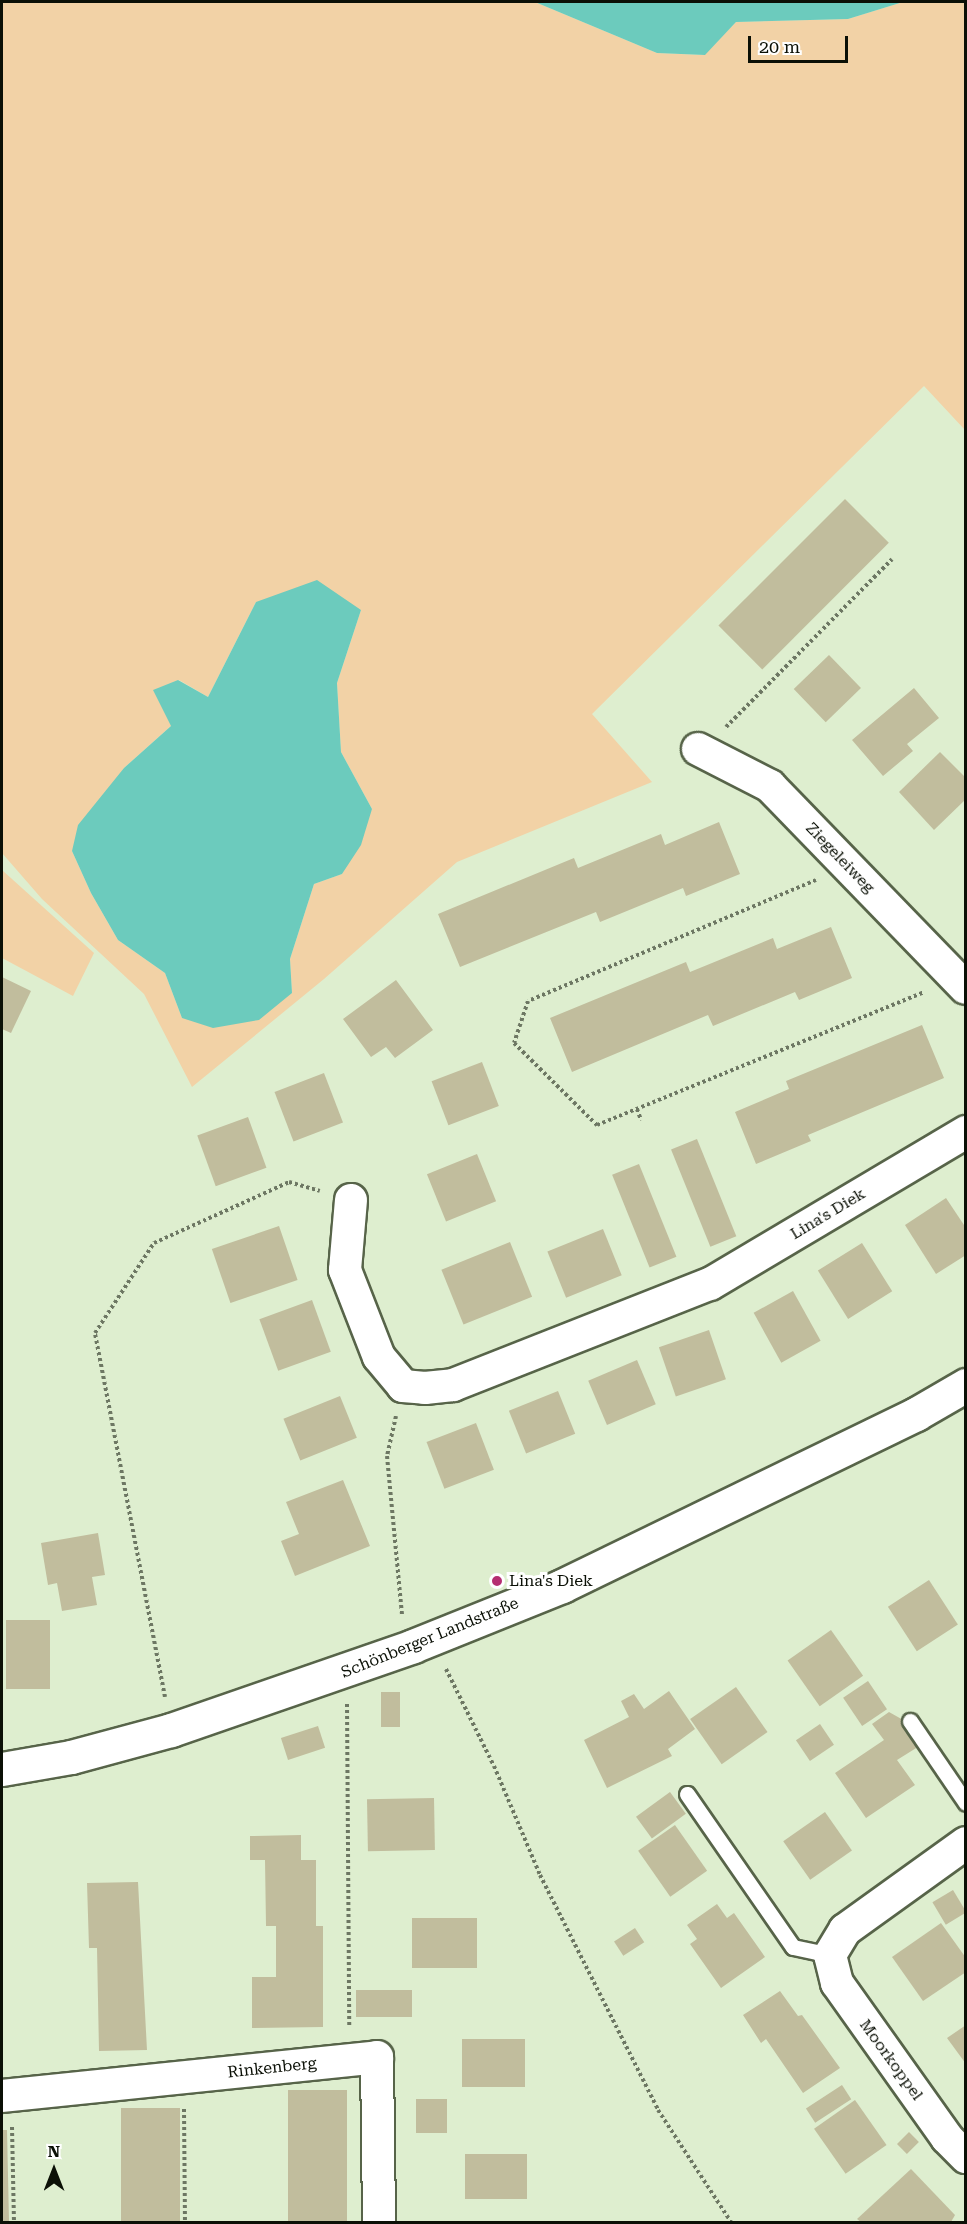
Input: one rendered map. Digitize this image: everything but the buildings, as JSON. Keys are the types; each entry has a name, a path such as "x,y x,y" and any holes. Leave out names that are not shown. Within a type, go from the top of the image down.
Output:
{"main road":[{"name":"Schönberger Landstraße","path":"2,1769 71,1757 171,1730 337,1675 422,1642 562,1586 916,1414 966,1385"}],"street":[{"name":"Ziegeleiweg","path":"698,749 770,786 957,980"},
{"name":"Lina's Diek","path":"403,1386 425,1388 453,1384 710,1284 966,1132"},
{"path":"351,1200 345,1270 379,1357 403,1386"},
{"path":"830,1955 845,1930 966,1843"},
{"name":"Moorkoppel","path":"830,1955 837,1983 947,2138 966,2157"},
{"name":"Rinkenberg","path":"7,2095 377,2057 379,2223"}],"lane":[{"path":"910,1721 966,1803"},
{"path":"687,1794 793,1947 830,1955"}],"path":[{"path":"698,749 741,714 892,559"},
{"path":"843,860 816,880 528,1001 514,1043 597,1125 957,980"},
{"path":"637,1109 641,1120"},
{"path":"171,1730 95,1333 154,1243 289,1182 351,1200"},
{"path":"403,1386 387,1456 402,1614 422,1642 494,1766 540,1875 658,2110 731,2223"},
{"path":"337,1675 348,1705 350,2059"},
{"path":"184,2078 185,2223"},
{"path":"7,2095 14,2223"}],"shaded area":[{"path":"2,2 535,2 657,53 704,55 736,22 848,19 903,2 965,2 965,430 924,386 592,714 652,782 457,862 324,979 192,1087 144,994 42,899 2,853","holes":["256,602 361,610 337,683 341,752 372,809 342,874 314,884 290,959 292,993 182,1018 165,973 118,940 91,893 72,851 124,768 172,725 154,690 179,680 208,697"]},
{"path":"2,870 94,953 73,996 2,958"}],"water":[{"path":"535,2 903,2 848,19 736,22 705,55 657,53"},
{"path":"317,580 361,610 337,683 341,752 372,809 361,845 342,874 314,884 290,959 292,993 259,1020 213,1028 182,1018 165,973 118,940 91,893 72,851 78,825 124,768 171,726 153,690 178,680 208,697 256,602"}],"place":[{"name":"Lina's Diek","path":"497,1581"}]}
